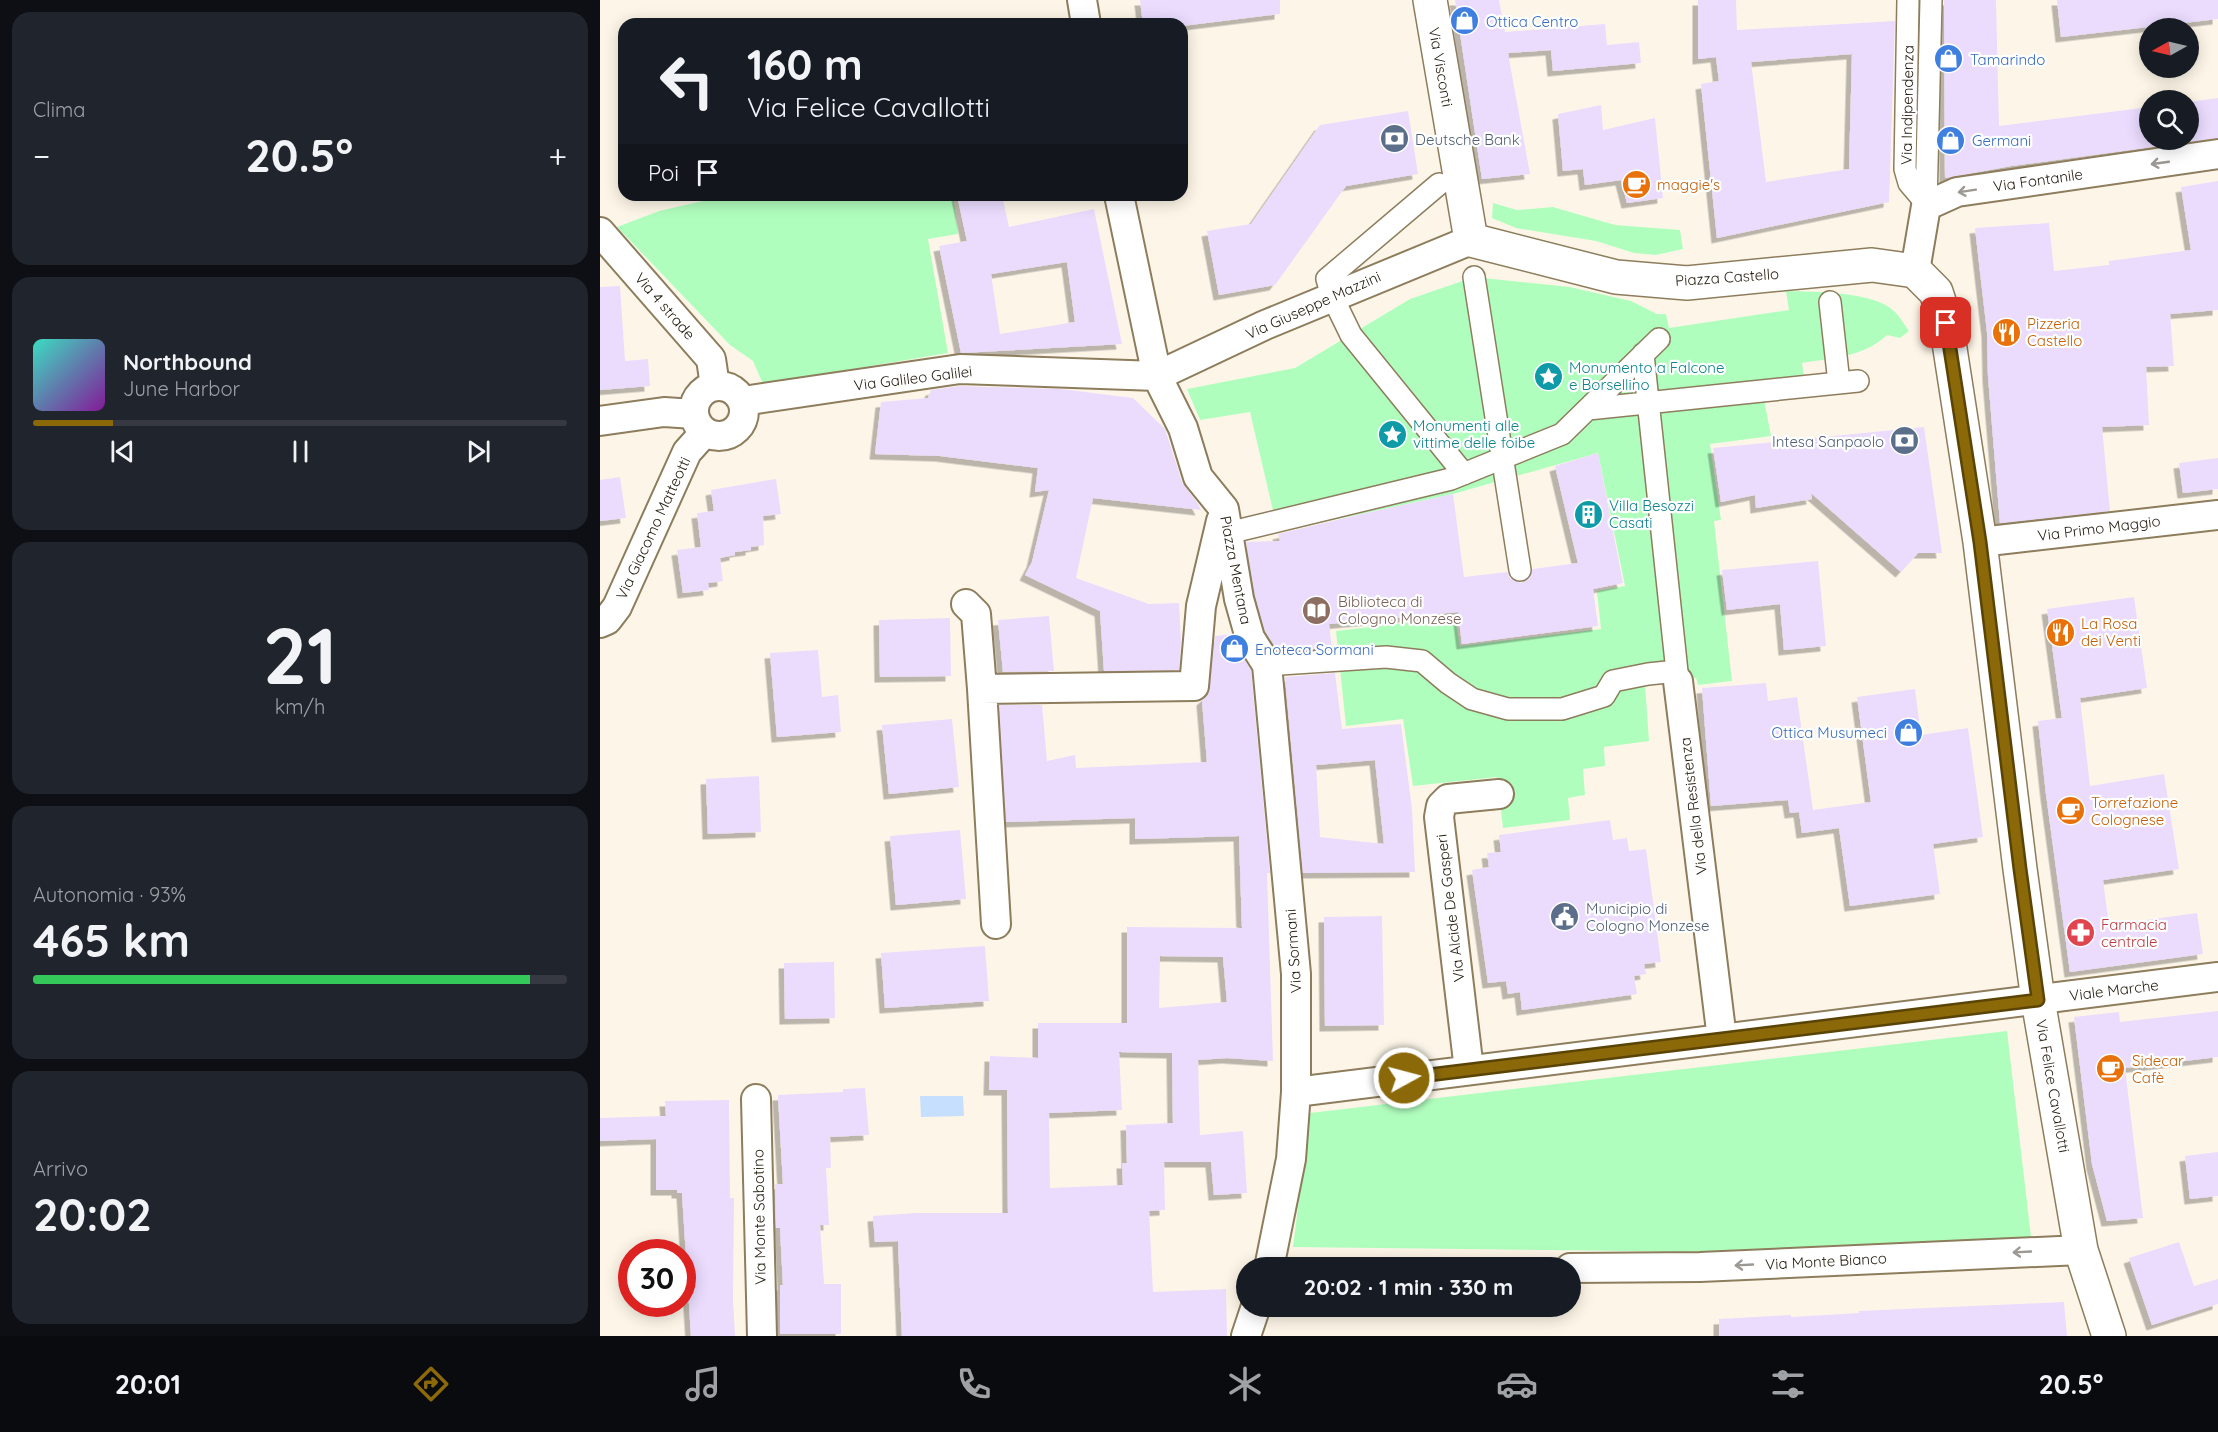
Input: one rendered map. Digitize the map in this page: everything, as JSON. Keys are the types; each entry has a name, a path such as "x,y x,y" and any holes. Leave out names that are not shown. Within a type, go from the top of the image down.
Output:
{"street":[{"path":"1082,0 1085,18"},
{"name":"Via Visconti","path":"1430,0 1471,240"},
{"name":"Via Indipendenza","path":"1908,0 1905,169 1909,183 1926,205"},
{"name":"Via Indipendenza","path":"1926,205 1930,0"},
{"name":"Via Fontanile","path":"1926,205 1957,192 2218,154"},
{"path":"1439,184 1327,279 1332,296 1351,335 1464,474"},
{"name":"Piazza Mentana","path":"1120,201 1157,376 1183,428 1198,477 1226,521 1239,599 1250,638"},
{"path":"1915,271 1926,205"},
{"name":"Via 4 strade","path":"600,232 711,359 715,386"},
{"name":"Piazza Castello","path":"1471,240 1616,278 1657,281 1687,283 1821,268 1872,265 1915,271"},
{"name":"Via Giuseppe Mazzini","path":"1157,376 1265,325 1471,240"},
{"name":"Via Felice Cavallotti","path":"1915,271 1936,292 1946,323 1980,542 2038,1000 2081,1250 2109,1336"},
{"path":"1474,277 1520,570"},
{"path":"1588,409 1848,382 1830,302"},
{"path":"982,689 1194,686 1200,606 1226,521 1451,479 1562,434 1659,339"},
{"path":"1267,665 1386,657 1422,661 1472,699 1508,710 1562,710 1604,696 1613,681 1648,674 1677,676 1643,354"},
{"name":"Via Galileo Galilei","path":"742,401 960,369 1157,376"},
{"path":"600,421 664,412 700,423 715,436 726,436 735,431 742,422 745,412 738,394 731,389 715,386 706,390 699,396 695,405 700,423"},
{"name":"Via Giacomo Matteotti","path":"603,621 617,607 700,423"},
{"name":"Via Primo Maggio","path":"1980,542 2218,515"},
{"path":"966,604 975,614 982,689 996,924"},
{"name":"Via Sormani","path":"1250,638 1267,665 1296,974 1296,1092 1291,1159 1271,1257"},
{"name":"Via della Resistenza","path":"1677,676 1722,1039"},
{"name":"Via Alcide De Gasperi","path":"1469,1070 1439,817 1441,806 1448,799 1499,794"},
{"name":"Viale Marche","path":"1296,1092 2218,977"},
{"name":"Via Monte Sabotino","path":"756,1099 762,1336"},
{"name":"Via Monte Bianco","path":"1581,1268 1700,1267 2081,1250"},
{"path":"1246,1336 1252,1317"}],"green space":[{"path":"703,201 954,201 958,234 928,239 948,353 763,384 753,361 730,345 617,227 659,211"},
{"path":"1493,203 1517,210 1553,207 1615,225 1680,230 1683,249 1656,255 1634,253 1596,241 1516,228 1492,218"},
{"path":"1474,277 1570,287 1631,301 1657,314 1666,314 1669,328 1789,310 1786,291 1843,294 1859,296 1886,305 1897,314 1909,331 1900,338 1887,335 1858,352 1802,363 1805,385 1763,394 1771,436 1710,444 1721,520 1714,521 1732,681 1698,685 1696,678 1645,684 1649,741 1604,747 1605,766 1583,769 1585,795 1568,798 1570,820 1503,828 1497,777 1413,786 1403,719 1346,726 1336,631 1455,617 1460,646 1601,629 1597,591 1625,586 1598,453 1453,494 1278,532 1250,412 1200,420 1187,389 1295,368 1410,299"},
{"path":"2007,1031 2031,1237 1708,1252 1293,1247 1310,1113"}],"water":[{"path":"920,1096 963,1096 964,1116 921,1117"}],"building":[{"path":"1140,0 1280,0 1280,14 1188,25 1188,18 1142,18"},
{"path":"1455,0 1499,0 1505,32 1605,24 1607,45 1639,42 1641,63 1553,71 1551,50 1508,53 1530,174 1482,179"},
{"path":"1698,0 1736,0 1737,30 1895,21 1889,202 1717,238 1701,84 1719,81 1716,57 1698,59","holes":["1852,54 1849,169 1766,182 1751,62"]},
{"path":"1944,0 1996,0 1999,126 2139,108 2139,149 2011,166 1945,178"},
{"path":"2057,0 2218,0 2218,19 2199,21 2199,18 2139,18 2139,28 2061,37"},
{"path":"2218,98 2218,138 2199,141 2199,101"},
{"path":"1601,105 1603,130 1655,118 1663,198 1627,203 1621,180 1585,185 1583,169 1563,171 1558,114"},
{"path":"1408,111 1418,174 1346,186 1275,285 1219,295 1207,231 1251,224 1320,125"},
{"path":"2218,181 2218,310 2170,314 2174,366 2146,367 2149,425 2102,427 2110,511 2000,523 1988,376 1987,332 1975,228 2049,223 2054,271 2109,265 2109,261 2191,250 2181,187"},
{"path":"958,201 1003,201 1009,227 1094,209 1122,344 961,353 939,246 967,241","holes":["1067,262 1075,322 1000,334 991,274"]},
{"path":"620,286 625,361 648,359 650,386 600,390 600,287"},
{"path":"959,386 1061,389 1133,398 1165,429 1182,482 1201,510 1093,498 1076,578 1149,604 1179,603 1181,642 1179,670 1104,671 1100,611 1025,575 1032,562 1049,490 1035,492 1038,468 940,456 875,454 881,402 928,398 931,390"},
{"path":"1924,427 1942,553 1918,553 1901,572 1811,493 1812,499 1756,508 1755,495 1721,502 1713,448"},
{"path":"1598,453 1623,583 1593,589 1598,626 1462,644 1458,612 1329,624 1332,648 1278,651 1265,631 1255,595 1246,542 1280,541 1278,534 1453,494 1464,577 1507,572 1510,578 1521,583 1528,579 1533,569 1578,563 1555,466"},
{"path":"2218,458 2218,489 2183,493 2179,463"},
{"path":"620,477 626,518 600,521 600,480"},
{"path":"776,479 781,514 763,516 764,545 720,558 723,581 708,583 709,590 683,593 677,550 701,547 697,513 714,511 711,490"},
{"path":"1818,561 1826,646 1784,650 1780,604 1727,610 1722,570"},
{"path":"2134,597 2147,688 2080,698 2090,786 2164,774 2179,869 2103,880 2109,925 2197,913 2203,954 2070,972 2038,721 2062,718 2047,609"},
{"path":"1049,616 1054,671 1003,672 998,620"},
{"path":"950,618 951,676 880,677 879,620"},
{"path":"1232,634 1236,646 1251,670 1270,873 1267,873 1273,1061 1227,1058 1198,1060 1200,1135 1243,1131 1247,1193 1214,1195 1211,1162 1164,1162 1165,1210 1149,1211 1153,1292 1226,1289 1227,1336 902,1336 898,1241 875,1242 873,1216 915,1213 1008,1213 1007,1090 989,1090 990,1056 1038,1058 1038,1023 1127,1023 1127,927 1242,928 1239,836 1135,839 1135,818 1006,822 999,705 1042,705 1047,761 1075,755 1076,768 1207,762 1202,700 1208,695 1210,687 1215,636","holes":["1160,956 1223,957 1227,1002 1159,1008","1119,1052 1172,1053 1173,1123 1126,1125 1127,1163 1122,1163 1123,1185 1050,1188 1049,1113 1122,1110"]},
{"path":"818,650 822,697 838,695 841,732 777,737 770,653"},
{"path":"1335,673 1342,729 1401,724 1412,809 1415,872 1303,873 1285,677","holes":["1375,760 1384,844 1320,837 1316,765"]},
{"path":"1766,683 1768,701 1797,697 1813,810 1871,802 1857,697 1915,689 1921,735 1968,728 1983,837 1933,844 1940,894 1850,906 1839,828 1802,833 1799,812 1790,813 1788,800 1711,806 1702,688"},
{"path":"952,719 959,787 889,794 882,725"},
{"path":"759,776 761,832 708,834 706,779"},
{"name":"Municipio di Cologno Monzese","path":"1610,820 1613,840 1627,838 1629,851 1646,849 1661,962 1644,964 1646,974 1634,976 1637,994 1522,1010 1520,992 1508,994 1506,981 1488,983 1472,870 1489,867 1487,853 1501,852 1499,835"},
{"path":"960,830 966,899 896,905 890,836"},
{"path":"1382,916 1384,1025 1325,1026 1324,917"},
{"path":"985,946 989,1001 885,1008 881,953"},
{"path":"834,962 835,1018 785,1019 784,963"},
{"path":"2218,1011 2218,1057 2125,1068 2143,1218 2107,1221 2092,1164 2074,1017 2119,1012 2120,1022"},
{"path":"865,1088 869,1135 830,1137 831,1168 826,1168 829,1225 820,1225 824,1284 841,1284 841,1334 780,1334 780,1285 783,1285 780,1228 776,1228 775,1184 783,1184 778,1095 843,1092 843,1089"},
{"path":"729,1100 730,1198 734,1198 735,1336 691,1336 690,1317 696,1317 696,1239 685,1239 682,1193 677,1193 677,1190 656,1190 656,1139 600,1141 600,1118 666,1116 665,1101"},
{"path":"2218,1152 2218,1196 2190,1199 2185,1156"},
{"path":"2179,1242 2194,1286 2218,1279 2218,1304 2152,1325 2129,1258"},
{"path":"2064,1302 2067,1336 1719,1336 1719,1319"}],"place":[{"name":"Ottica Centro","path":"1465,21"},
{"name":"Tamarindo","path":"1949,59"},
{"name":"Deutsche Bank","path":"1394,139"},
{"name":"Germani","path":"1951,140"},
{"name":"maggie's","path":"1636,184"},
{"name":"Pizzeria Castello","path":"2006,332"},
{"name":"Monumento a Falcone e Borsellino","path":"1548,376"},
{"name":"Monumenti alle vittime delle foibe","path":"1392,434"},
{"name":"Intesa Sanpaolo","path":"1905,441"},
{"name":"Villa Besozzi Casati","path":"1588,514"},
{"name":"Biblioteca di Cologno Monzese","path":"1317,610"},
{"name":"La Rosa dei Venti","path":"2060,632"},
{"name":"Enoteca Sormani","path":"1234,649"},
{"name":"Ottica Musumeci","path":"1908,732"},
{"name":"Torrefazione Colognese","path":"2070,811"},
{"name":"Municipio di Cologno Monzese","path":"1565,917"},
{"name":"Farmacia centrale","path":"2080,933"},
{"name":"Sidecar Cafè","path":"2111,1069"}],"route":[{"path":"1404,1078 2038,1000 1980,542 1946,323"}]}
